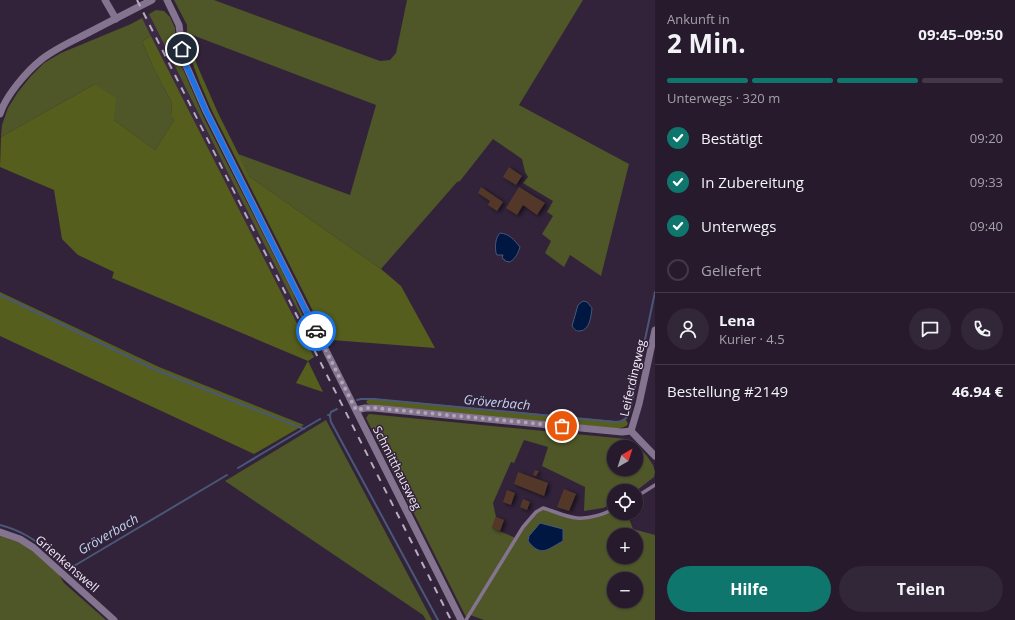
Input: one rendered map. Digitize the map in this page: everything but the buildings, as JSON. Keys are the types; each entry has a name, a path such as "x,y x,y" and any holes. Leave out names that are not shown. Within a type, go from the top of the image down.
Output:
{"street":[{"path":"105,0 116,18"},
{"path":"0,114 2,108 19,82 42,58 152,0"},
{"name":"Schmitthausweg","path":"167,0 179,25 185,63 206,111 461,620"},
{"name":"Leiferdingweg","path":"632,431 655,330"},
{"name":"Leiferdingweg","path":"356,410 374,408 622,432 632,431"},
{"name":"Leiferdingweg","path":"632,431 655,456"},
{"name":"Grienkenswell","path":"0,532 20,539 34,548 114,620"}],"lane":[{"path":"643,493 655,485"},
{"path":"466,620 523,527 536,512 543,508 576,518 593,517 607,512"}],"shaded area":[{"path":"149,14 319,352 314,357 142,18"}],"green space":[{"path":"174,0 214,0 380,61 390,60 396,53 407,0 583,0 519,105 629,164 601,276 570,255 564,267 545,253 551,241 542,234 553,216 547,212 553,201 523,183 528,177 525,172 522,159 493,139 460,181 457,182 381,269 250,177 238,154 350,195 376,105 187,33 187,25"},
{"path":"156,10 164,11 170,17 175,28 176,53 204,118 293,293 298,306 321,350 319,352 149,14"},
{"path":"142,18 151,36 142,41 153,67 172,103 171,117 174,120 155,150 114,120 95,84 1,137 2,125 8,108 18,92 44,63 61,53"},
{"path":"187,33 192,35 192,51 197,65 218,113 250,177 381,269 401,286 435,348 332,340 329,343 212,111 188,51"},
{"path":"151,36 314,357 308,361 112,278 114,272 78,255 62,239 54,190 0,167 1,137 95,84 116,98 114,120 155,150 174,120 171,117 172,103 153,67 142,41"},
{"path":"0,292 159,367 304,425 254,454 0,336"},
{"path":"308,361 323,392 296,383"},
{"path":"369,398 616,421 621,421 624,419 628,424 619,428 612,428 368,404 366,402"},
{"path":"369,414 628,440 607,440 607,476 643,476 643,452 653,465 655,472 654,477 643,486 643,484 607,484 607,506 584,511 585,487 542,466 548,447 524,440 514,463 511,462 493,503 496,517 492,528 516,538 536,512 543,508 576,518 593,517 607,512 607,520 630,520 633,528 607,528 607,564 643,564 643,532 655,535 655,620 484,620 470,615 467,619 366,418"},
{"path":"326,420 432,620 426,620 423,615 225,481"},
{"path":"0,535 20,542 35,553 58,573 64,583 106,620 0,620"}],"water":[{"path":"500,233 509,236 520,247 514,259 510,262 505,261 502,258 503,255 497,255 496,253 496,240"},
{"path":"583,301 587,302 592,308 591,315 586,328 577,331 572,326 578,305"},
{"path":"540,523 563,529 563,541 549,549 541,551 533,546 528,541 529,536"}],"waterway":[{"name":"Gröverbach","path":"357,400 374,399 615,422 623,420 628,416 630,411 655,292"},
{"path":"0,295 154,369 304,429"},
{"name":"Gröverbach","path":"328,415 337,409"},
{"name":"Gröverbach","path":"330,415 331,422 438,620"},
{"name":"Gröverbach","path":"238,468 320,419"},
{"name":"Gröverbach","path":"0,525 20,532 32,539 50,552 65,566 74,566 227,475"}],"railway":[{"path":"137,0 451,620"}],"way so far":[{"path":"316,331 356,410 374,408 562,426"}],"route":[{"path":"182,49 185,63 206,111 316,331"}]}
